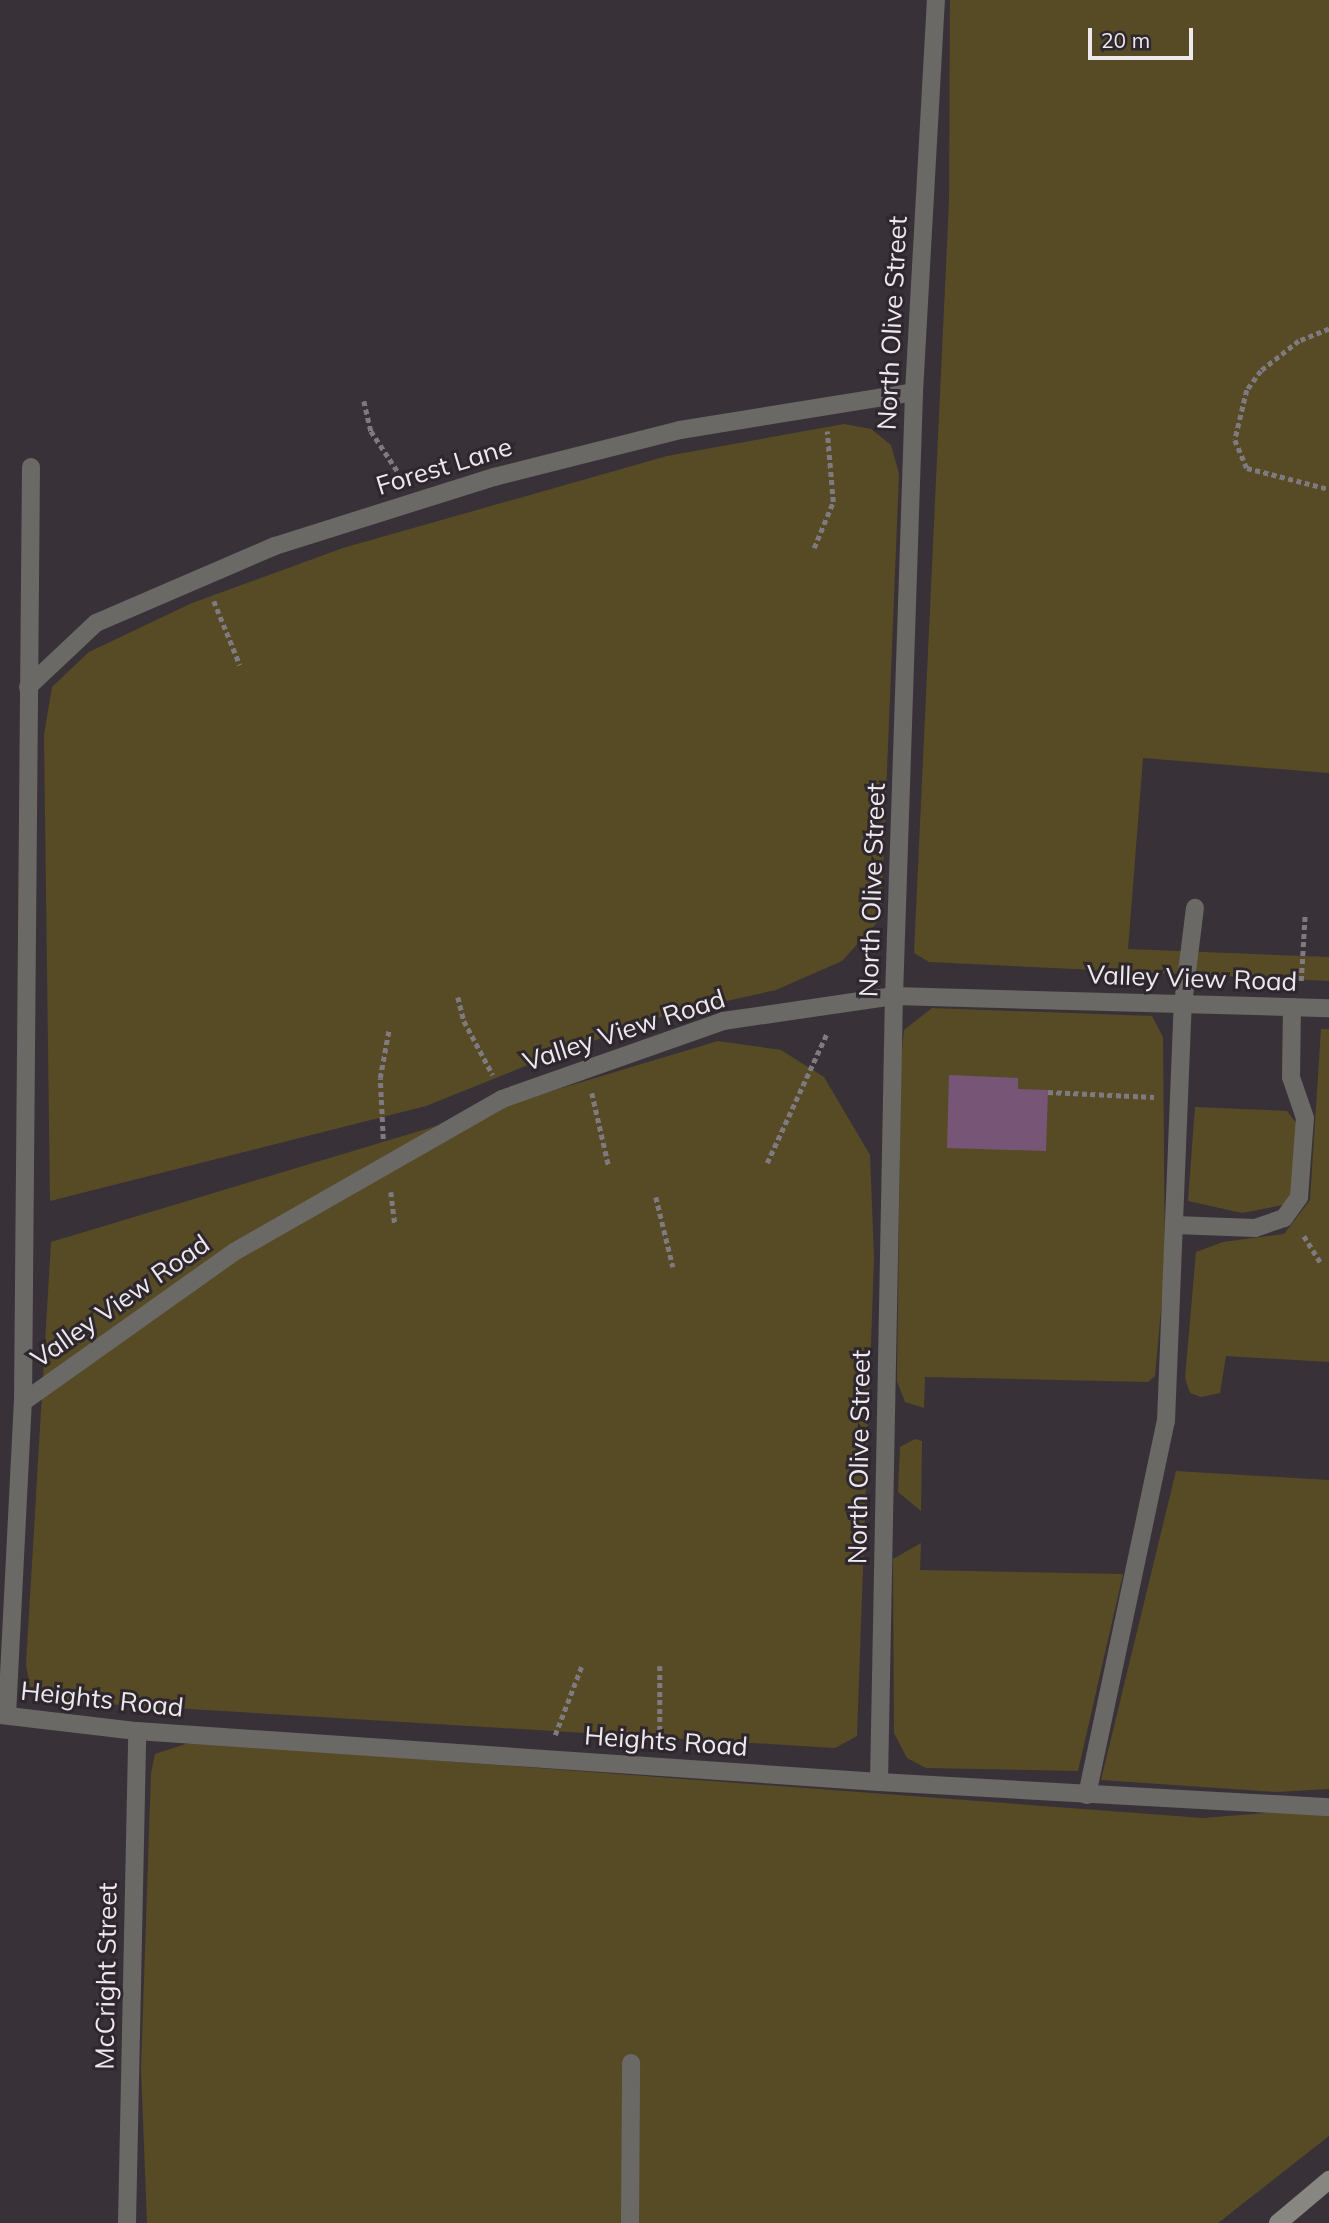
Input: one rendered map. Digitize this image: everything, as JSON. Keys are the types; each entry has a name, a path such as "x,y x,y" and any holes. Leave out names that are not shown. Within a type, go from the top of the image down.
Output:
{"main road":[{"path":"1278,2223 1329,2180"}],"street":[{"name":"North Olive Street","path":"879,1783 894,996 914,392 936,0"},
{"name":"Forest Lane","path":"28,687 96,623 204,577 412,503 680,430 914,392"},
{"path":"4,1715 23,1402 30,467"},
{"path":"1087,1795 1166,1421 1183,1004 1195,908"},
{"name":"Valley View Road","path":"23,1402 234,1252 502,1099 723,1021 894,996 1329,1008"},
{"path":"1174,1226 1255,1228 1284,1218 1299,1197 1305,1118 1291,1077 1296,1007"},
{"name":"Heights Road","path":"4,1715 137,1731 879,1783 1329,1807"},
{"name":"McCright Street","path":"127,2223 137,1731"},
{"path":"630,2223 631,2063"}],"path":[{"path":"1329,330 1299,341 1261,371 1247,390 1235,440 1247,468 1329,489"},
{"path":"364,401 372,431 412,503"},
{"path":"814,548 833,502 824,406"},
{"path":"204,577 240,665"},
{"path":"1296,1007 1305,914"},
{"path":"458,997 502,1099"},
{"path":"767,1163 841,1003"},
{"path":"387,1164 378,1112 389,1029"},
{"path":"586,1068 609,1167"},
{"path":"1048,1092 1148,1096"},
{"path":"656,1197 673,1266"},
{"path":"546,1759 582,1665"},
{"path":"660,1666 660,1767"}],"shaded area":[{"path":"950,0 1329,0 1329,773 1143,758 1128,949 1329,957 1329,981 929,962 914,953 949,201"},
{"path":"844,424 871,429 891,445 899,474 881,918 842,961 776,990 672,1013 548,1057 426,1106 50,1201 44,735 52,687 89,652 192,603 343,548 667,456"},
{"path":"932,1008 1152,1016 1163,1037 1165,1265 1155,1376 1148,1382 925,1377 924,1408 905,1402 897,1381 901,1062 904,1030"},
{"path":"1321,1029 1329,1029 1329,1362 1226,1356 1220,1393 1201,1397 1190,1393 1185,1378 1196,1252 1223,1242 1284,1234 1310,1200"},
{"path":"718,1041 781,1050 824,1077 870,1155 874,1258 857,1736 835,1748 40,1700 31,1690 26,1665 51,1242"},
{"path":"1195,1107 1287,1111 1302,1131 1293,1194 1283,1205 1242,1213 1188,1201"},
{"path":"915,1439 922,1441 921,1511 898,1492 900,1447"},
{"path":"1176,1471 1329,1480 1329,1789 1276,1792 1101,1780"},
{"path":"921,1543 920,1570 1123,1574 1078,1771 926,1768 907,1758 894,1733 893,1559"},
{"path":"192,1742 1203,1818 1329,1808 1329,2136 1218,2223 147,2223 141,2069 151,1773 155,1754"}],"building":[{"path":"949,1075 1018,1078 1018,1089 1048,1090 1046,1151 947,1148"}]}
